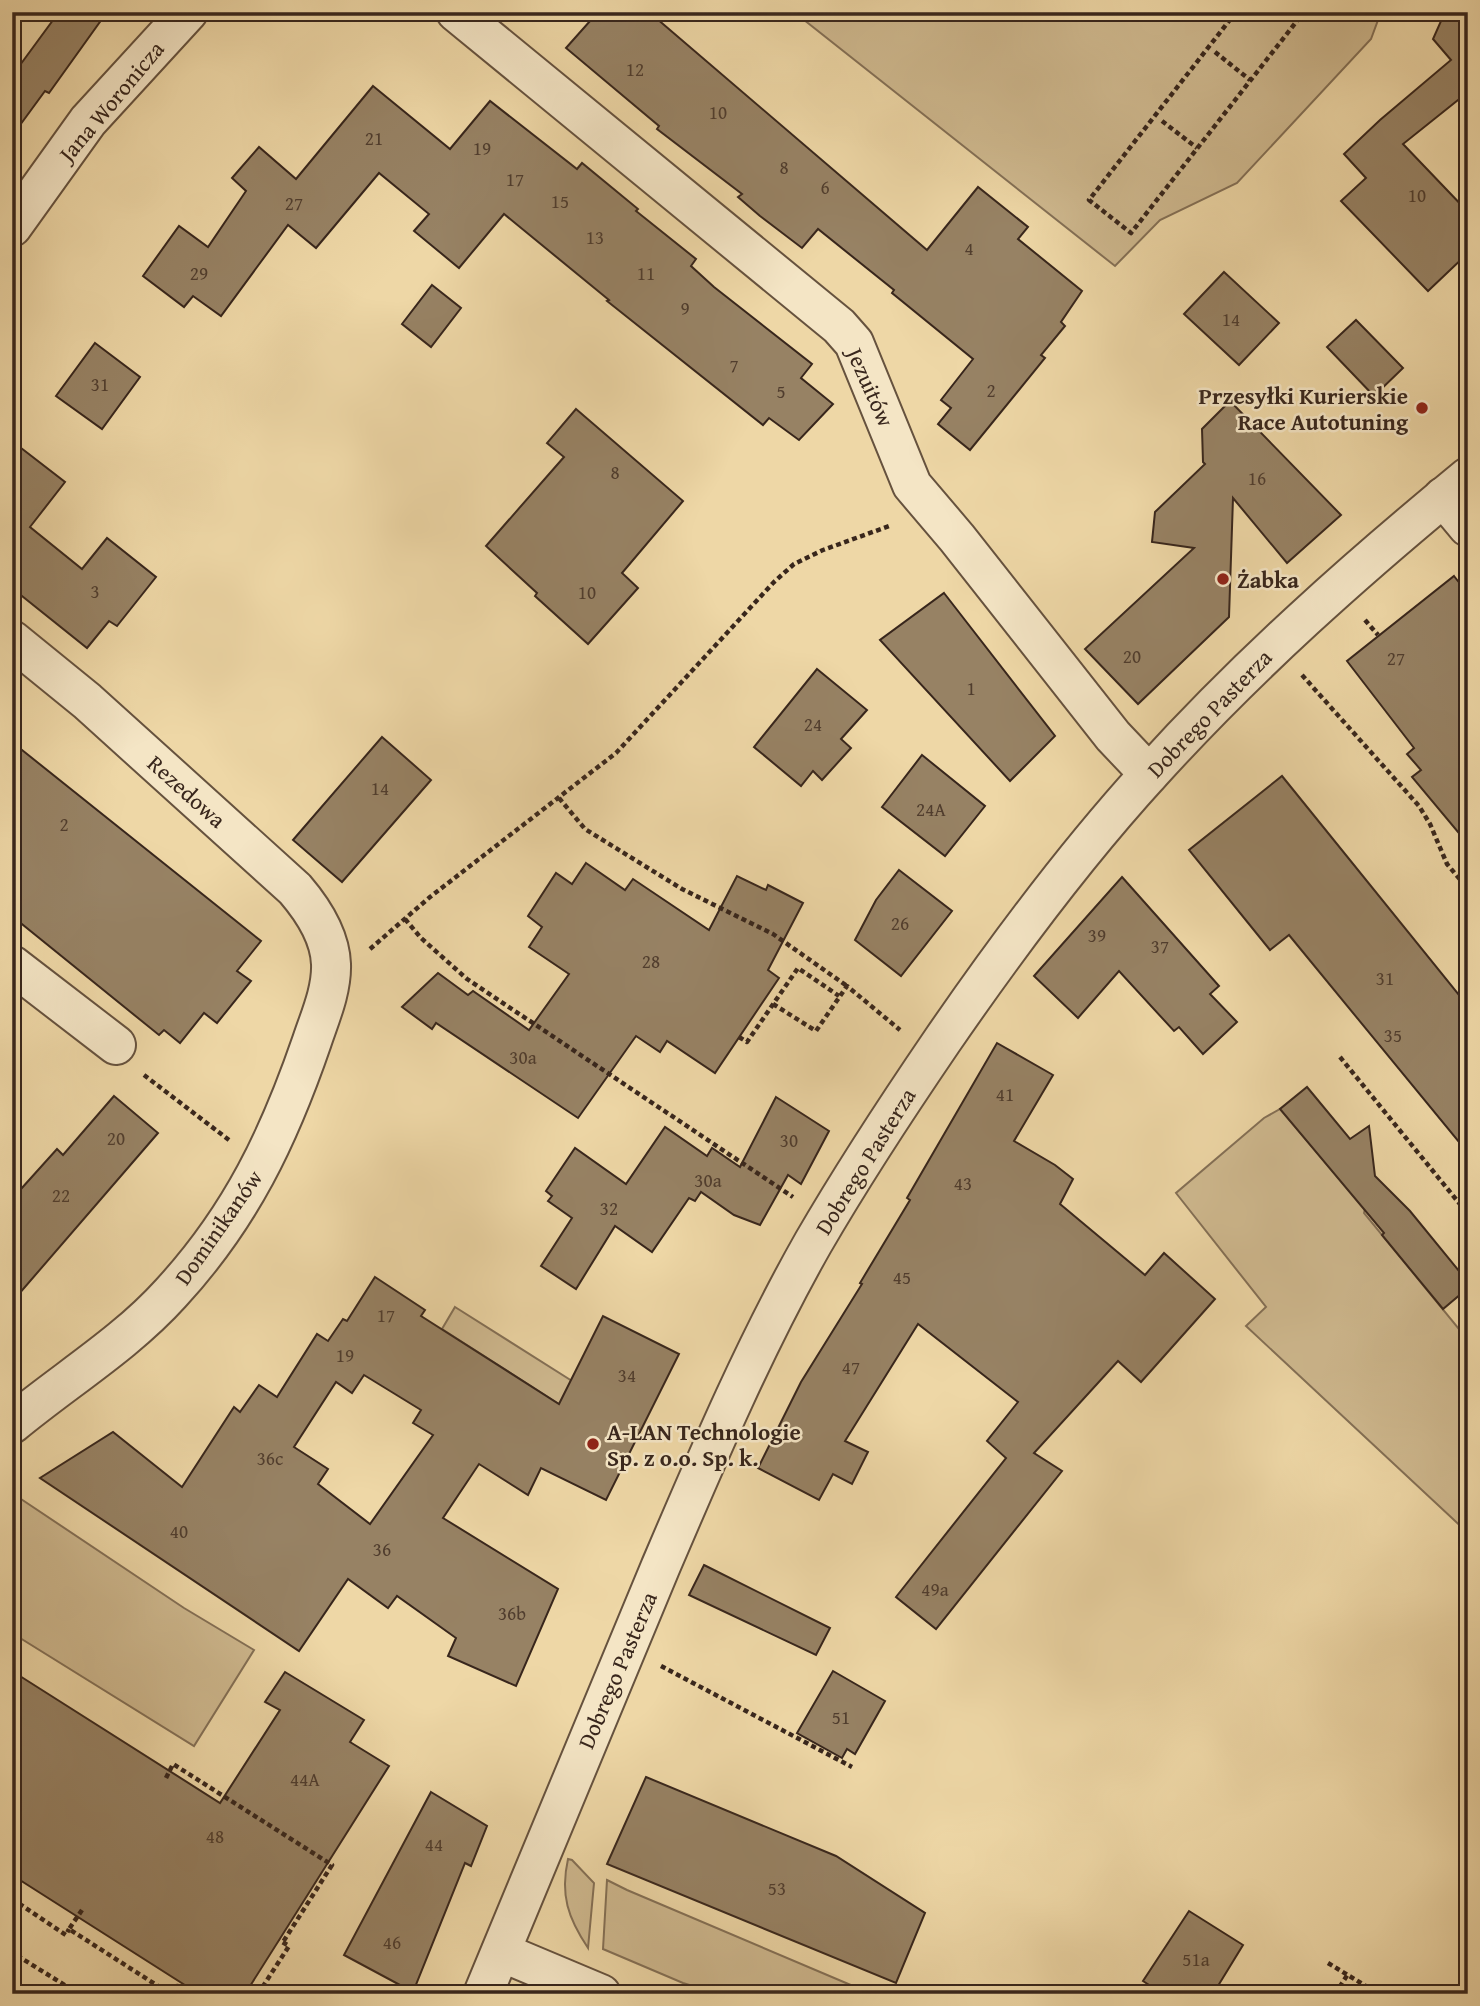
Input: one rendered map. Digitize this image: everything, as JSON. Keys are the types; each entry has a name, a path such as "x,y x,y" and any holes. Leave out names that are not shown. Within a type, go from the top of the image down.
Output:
{"street":[{"name":"Jana Woronicza","path":"14,222 88,121 188,12"},
{"name":"Jezuitów","path":"456,12 839,326 854,343 912,485 1113,736 1149,774"},
{"path":"1455,487 1468,527"},
{"name":"Dobrego Pasterza","path":"483,1994 703,1468 763,1339 812,1245 879,1134 992,968 1078,858 1149,774 1263,657 1354,572 1455,487"},
{"name":"Rezedowa","path":"12,640 87,701 295,889 311,908 328,947 331,965"},
{"path":"12,965 116,1045"},
{"name":"Dominikanów","path":"12,1424 127,1336 170,1294 204,1255 233,1215 262,1165 311,1044 325,999 331,965"},
{"path":"501,1951 601,1994"}],"path":[{"path":"1236,12 1089,200 1131,233 1304,12"},
{"path":"1215,52 1250,80"},
{"path":"1162,121 1197,148"},
{"path":"331,965 359,958 430,897 616,753 774,582 794,564 823,550 902,523 917,524 935,534 957,538"},
{"path":"1364,618 1378,635"},
{"path":"1295,667 1419,806 1447,864 1468,889"},
{"path":"559,798 585,829 682,888 773,934 847,986 909,1036"},
{"path":"405,919 421,938 467,979 797,1200"},
{"path":"740,1037 747,1042 798,968 840,996"},
{"path":"773,1004 816,1031 847,986"},
{"path":"116,1045 120,1057 262,1165"},
{"path":"1340,1057 1468,1214"},
{"path":"658,1664 852,1767"},
{"path":"166,1778 173,1764 332,1865 281,1941 289,1946 258,1994"},
{"path":"12,1899 66,1935 82,1910"},
{"path":"69,1929 161,1988 178,1986 190,1994"},
{"path":"12,1938 19,1942 13,1953 79,1994"},
{"path":"1328,1963 1379,1994"},
{"path":"1335,1994 1348,1974"}],"shaded area":[{"path":"794,12 1381,12 1371,39 1237,183 1160,220 1115,266"},
{"path":"1280,1109 1365,1209 1364,1213 1468,1340 1468,1533 1246,1326 1266,1307 1176,1193 1264,1118"},
{"path":"455,1307 580,1386 568,1410 442,1329"},
{"path":"12,1493 184,1608 254,1650 194,1746 12,1633"},
{"path":"568,1859 594,1883 588,1948 575,1926 568,1906 565,1884"},
{"path":"607,1880 872,1994 718,1994 683,1983 603,1949"}],"building":[{"path":"59,12 107,12 49,93 45,91 12,136 12,76"},
{"path":"598,12 649,12 927,250 978,187 1028,227 1018,239 1082,291 1061,322 1065,326 1041,355 1045,358 970,450 938,424 951,408 941,400 973,359 892,293 894,290 818,229 802,248 760,216 738,197 742,194 657,129 659,126 566,48"},
{"path":"1445,12 1468,12 1468,92 1403,144 1468,212 1468,253 1428,291 1341,201 1366,178 1344,154 1451,60 1433,39"},
{"path":"373,86 450,149 490,101 577,169 582,163 696,259 691,266 714,287 812,364 801,378 833,404 799,440 769,418 763,425 607,301 609,300 504,214 459,268 414,231 429,214 379,173 316,248 288,225 221,316 193,296 184,307 143,276 179,226 208,247 246,191 232,178 259,147 296,179"},
{"path":"1224,272 1279,323 1239,365 1184,314"},
{"path":"432,285 461,308 431,347 402,324"},
{"path":"1356,320 1403,368 1374,396 1327,347"},
{"path":"95,343 140,377 102,429 56,396"},
{"path":"1230,401 1341,515 1287,563 1233,498 1229,617 1138,704 1085,649 1194,548 1152,542 1155,512 1205,464 1202,429"},
{"path":"576,409 683,501 622,573 638,588 588,644 535,596 537,593 486,546 564,457 547,443"},
{"path":"12,441 65,482 30,527 82,569 107,538 156,577 117,626 109,621 87,648 12,588"},
{"path":"1454,576 1468,594 1468,844 1412,777 1421,770 1407,754 1414,748 1347,661"},
{"path":"944,593 1055,736 1010,781 880,640"},
{"path":"817,669 867,710 841,739 851,748 822,780 813,771 801,786 754,747"},
{"path":"382,737 431,780 342,882 293,840"},
{"path":"12,742 261,941 237,971 251,981 217,1023 204,1013 180,1043 164,1030 159,1035 12,916"},
{"path":"922,755 985,806 945,856 882,807"},
{"path":"1282,776 1468,1006 1468,1153 1289,935 1270,950 1189,850"},
{"path":"586,863 625,890 633,879 709,930 737,876 766,890 768,885 803,903 768,970 779,978 715,1073 667,1041 660,1052 636,1036 578,1118 436,1023 432,1029 402,1007 438,973 468,995 473,991 529,1030 569,974 529,947 542,927 528,916 556,873 572,884"},
{"path":"899,870 952,911 901,976 855,940 876,900"},
{"path":"1122,877 1219,986 1210,994 1237,1022 1203,1054 1179,1027 1174,1031 1119,971 1078,1018 1034,976"},
{"path":"997,1043 1053,1075 1014,1141 1073,1179 1060,1204 1145,1275 1164,1253 1215,1299 1141,1382 1118,1361 1034,1453 1062,1471 936,1629 896,1597 1006,1458 987,1441 1018,1402 918,1324 845,1441 868,1452 852,1484 833,1474 819,1500 758,1468 801,1382 862,1284 860,1283 910,1200 907,1198"},
{"path":"1307,1087 1350,1139 1369,1126 1375,1176 1410,1211 1468,1282 1468,1288 1443,1309 1382,1235 1384,1233 1280,1109"},
{"path":"114,1096 158,1133 12,1302 12,1199 57,1149 63,1155"},
{"path":"776,1097 829,1131 801,1184 788,1175 760,1225 734,1215 701,1192 695,1201 689,1198 652,1252 615,1226 576,1289 541,1266 572,1218 548,1201 552,1196 546,1191 575,1148 626,1184 665,1127 707,1156 712,1148 740,1167"},
{"path":"375,1277 425,1310 421,1316 559,1404 603,1316 679,1354 606,1500 541,1468 528,1495 479,1464 443,1518 558,1589 516,1686 448,1656 456,1638 397,1596 388,1608 348,1579 299,1651 40,1478 113,1432 182,1487 234,1407 240,1412 259,1385 277,1397 317,1334 328,1341 343,1319 347,1321","holes":["364,1375 421,1410 413,1423 433,1435 370,1524 318,1484 328,1469 294,1447 336,1382 352,1393"]},
{"path":"704,1565 830,1628 816,1655 689,1595"},
{"path":"12,1671 220,1803 280,1710 265,1702 285,1672 364,1720 350,1742 389,1766 245,1994 199,1994 12,1875"},
{"path":"833,1671 885,1701 855,1754 847,1749 842,1758 797,1733"},
{"path":"646,1777 836,1856 925,1913 896,1983 607,1864"},
{"path":"431,1792 487,1826 471,1866 465,1863 413,1992 344,1955"},
{"path":"1189,1911 1243,1945 1213,1994 1163,1994 1143,1981"}],"place":[{"name":"Przesyłki Kurierskie Race Autotuning","path":"1422,408"},
{"name":"Żabka","path":"1223,579"},
{"name":"A-LAN Technologie Sp. z o.o. Sp. k.","path":"593,1444"}]}
